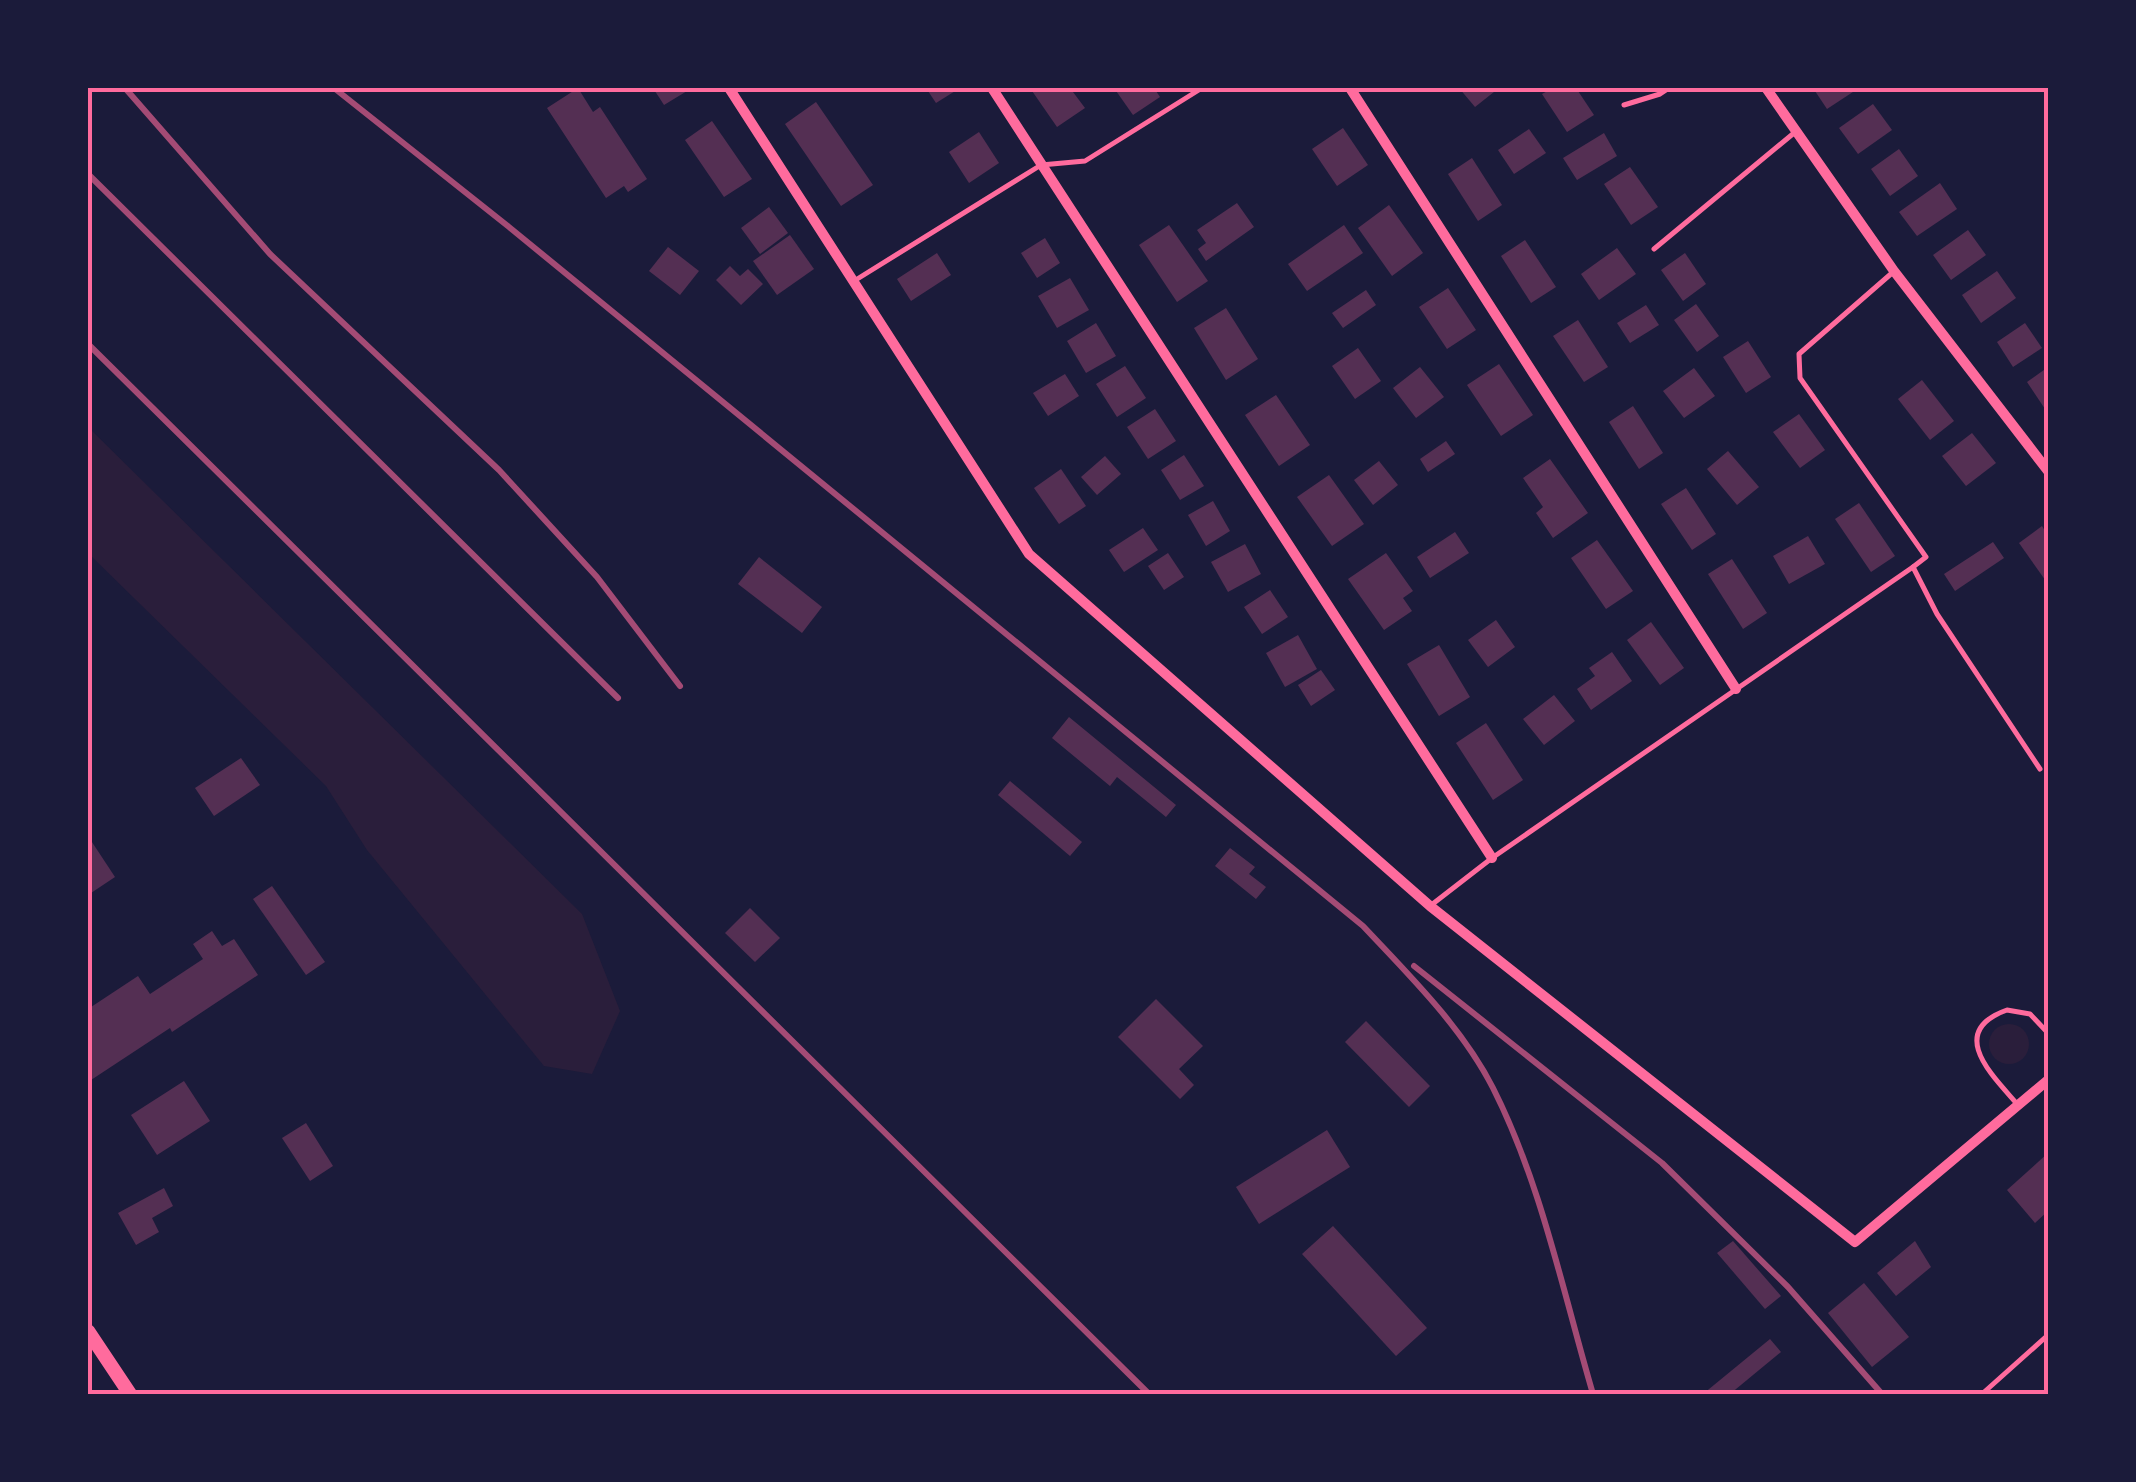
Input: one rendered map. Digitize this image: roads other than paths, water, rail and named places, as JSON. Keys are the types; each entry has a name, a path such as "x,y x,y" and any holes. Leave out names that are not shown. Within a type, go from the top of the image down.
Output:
{"main road":[{"path":"88,1332 130,1394"}],"street":[{"path":"728,88 1028,554 1430,906 1855,1242 2048,1080"},
{"path":"992,88 1492,858"},
{"path":"1350,88 1736,689"},
{"path":"1766,88 1894,271 2048,471"}],"lane":[{"path":"854,281 1040,165 1085,161 1202,88"},
{"path":"1624,105 1670,88"},
{"path":"1654,249 1796,131"},
{"path":"1430,906 1492,858 1926,557 1800,378 1799,354 1894,271"},
{"path":"1913,567 1937,614 2040,769"},
{"path":"2018,1105 1983,1065 1977,1044 1979,1032 1986,1022 2007,1010 2030,1014 2048,1033"},
{"path":"1982,1394 2048,1335"}],"railway":[{"path":"125,88 270,254 499,470 597,577 680,686"},
{"path":"334,88 1363,926 1450,1023 1493,1088 1538,1200 1593,1394"},
{"path":"88,174 618,698"},
{"path":"88,344 1149,1394"},
{"path":"1414,966 1662,1163 1788,1287 1882,1394"}]}
